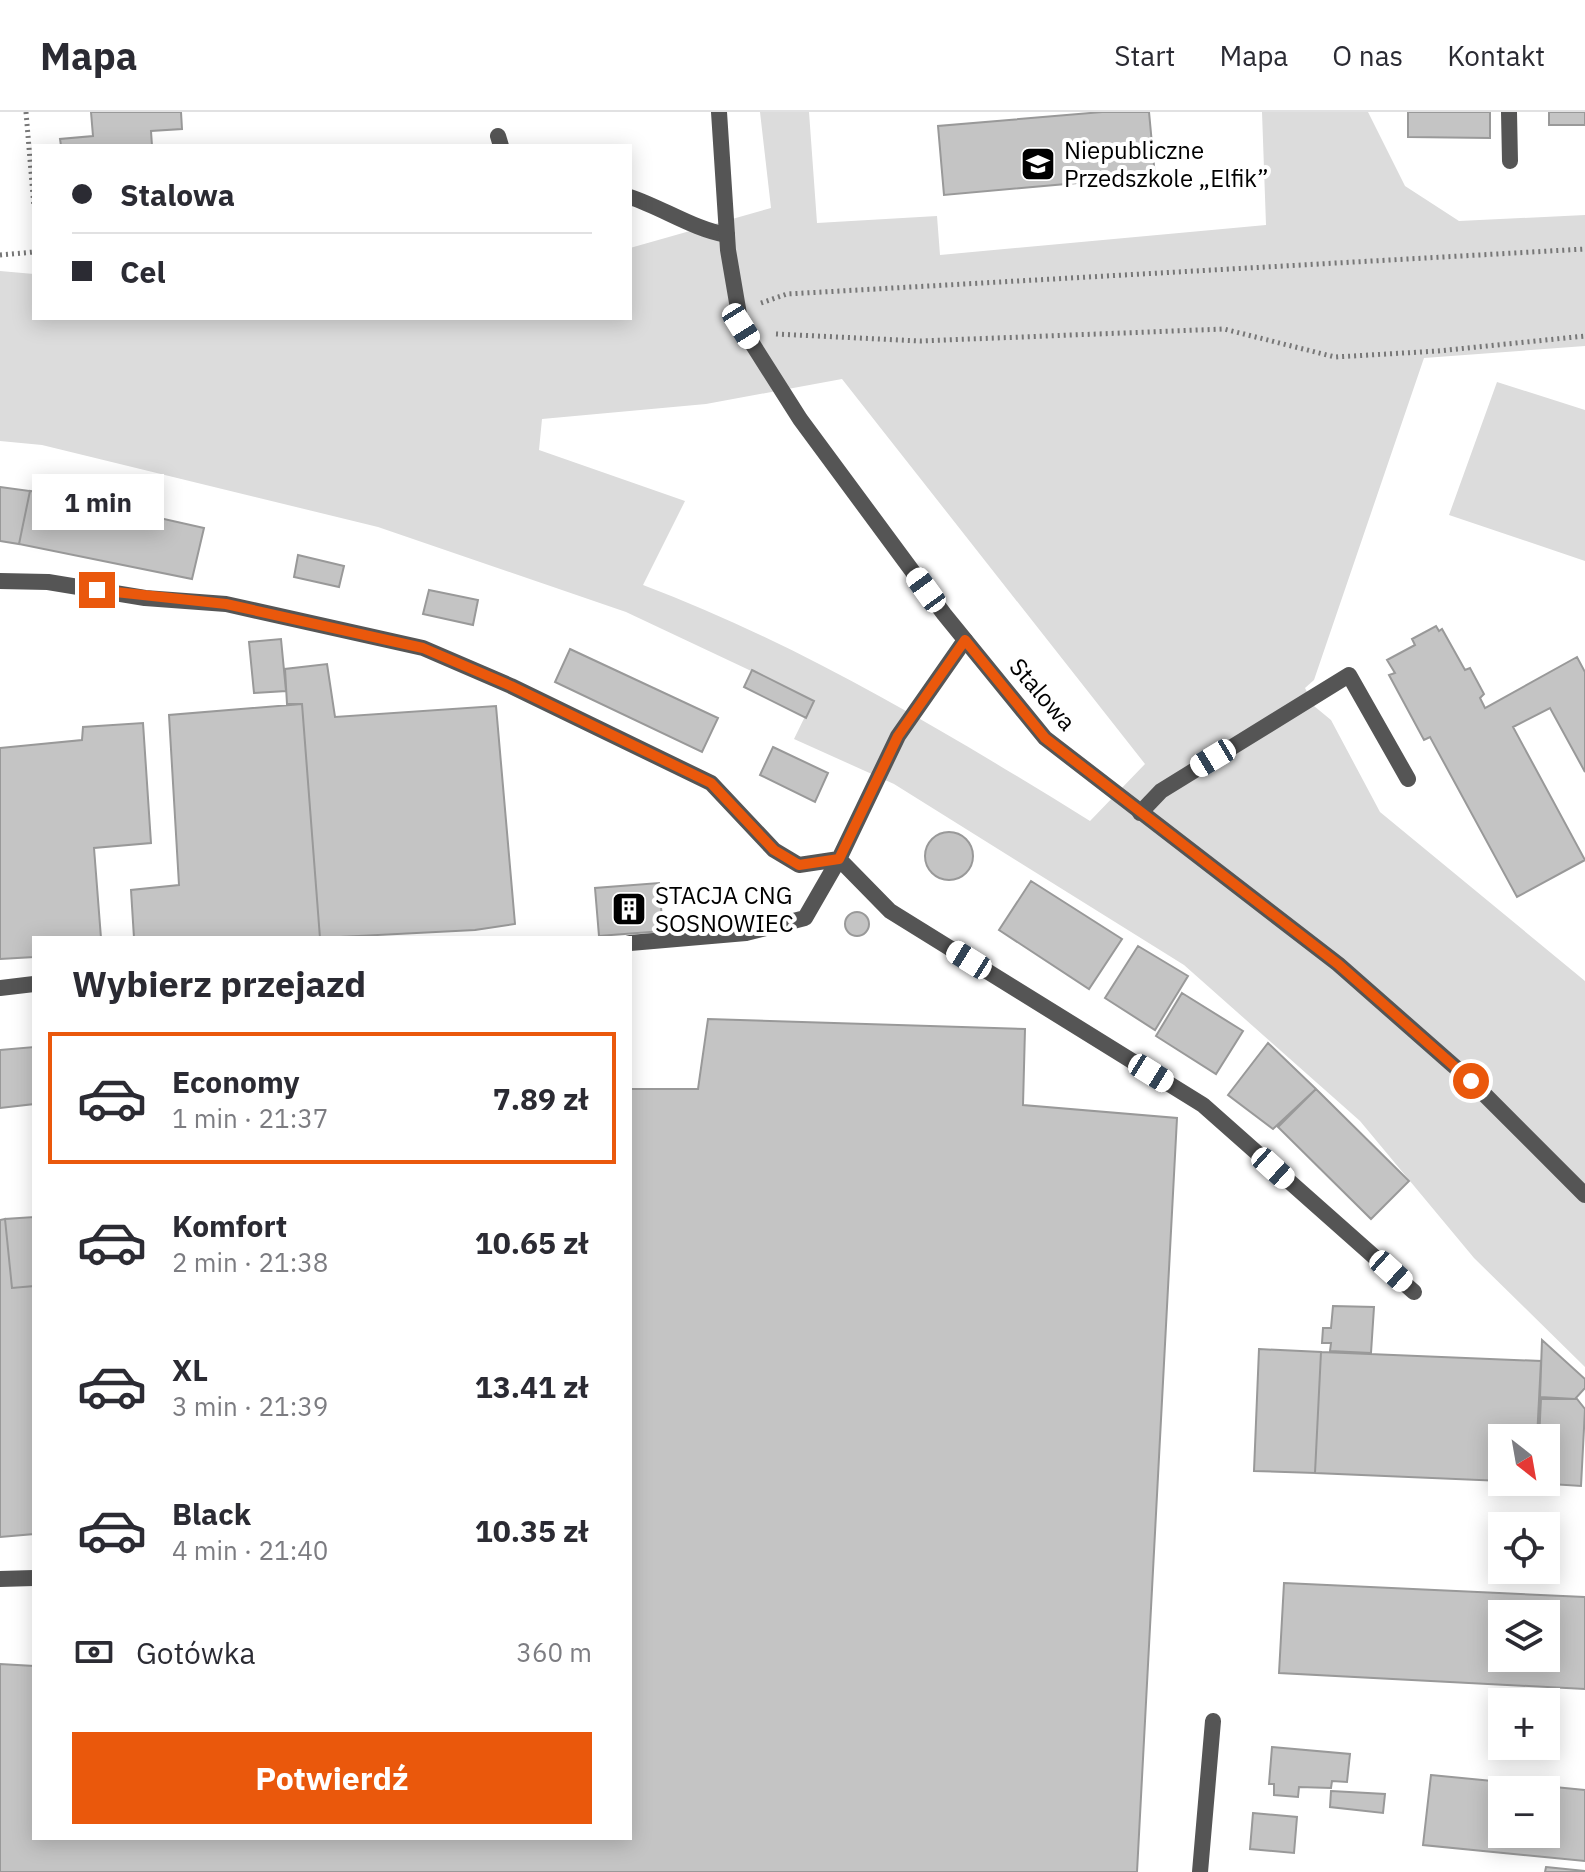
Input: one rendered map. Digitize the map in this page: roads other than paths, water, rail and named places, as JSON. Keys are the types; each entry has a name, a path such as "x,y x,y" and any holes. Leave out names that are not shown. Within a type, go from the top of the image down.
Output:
{"street":[{"name":"Stalowa","path":"719,112 727,235 741,326 800,419 965,640 1045,738 1338,964 1471,1081 1585,1195"},
{"path":"1509,112 1510,161"},
{"path":"632,198 657,206 705,231 727,235"},
{"path":"0,581 48,582 145,598 226,604 423,648 524,692 711,783 774,850 799,865 839,859"},
{"path":"632,943 746,933 805,918 839,859 898,736 965,640"},
{"path":"1140,813 1161,791 1349,675 1408,779"},
{"path":"839,859 890,911 1203,1105 1414,1292"},
{"path":"0,988 32,984"},
{"path":"0,1579 32,1578"},
{"path":"1200,1872 1213,1721"}],"place":[{"name":"Niepubliczne Przedszkole „Elfik”","path":"1038,164"},
{"name":"STACJA CNG SOSNOWIEC","path":"629,909"}]}
